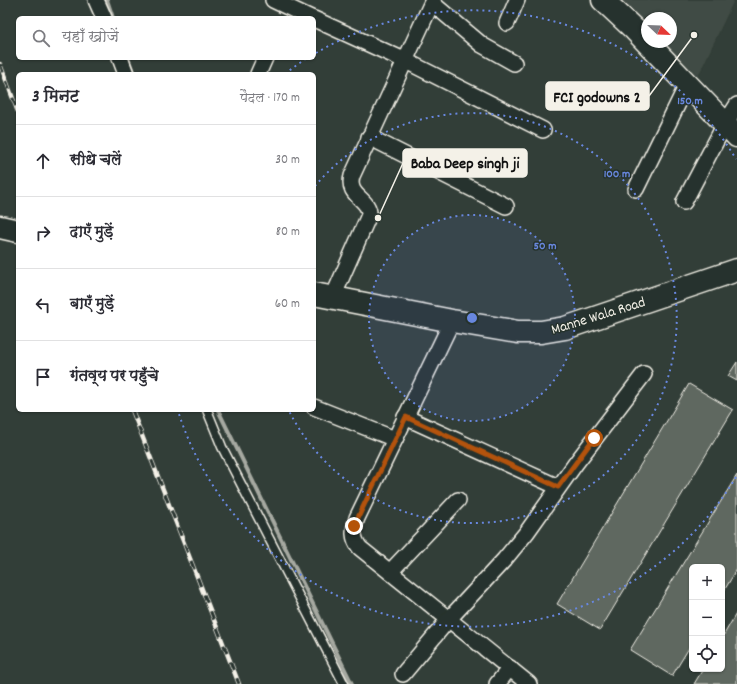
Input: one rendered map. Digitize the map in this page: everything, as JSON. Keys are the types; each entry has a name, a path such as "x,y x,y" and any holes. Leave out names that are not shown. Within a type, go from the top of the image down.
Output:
{"street":[{"path":"96,0 103,16"},
{"path":"507,23 517,0"},
{"path":"603,0 731,130"},
{"path":"323,296 369,215 368,208 354,192 350,182 355,166 406,61 432,1 482,45 514,63"},
{"path":"282,6 306,16"},
{"path":"316,20 406,61 543,130"},
{"path":"121,60 125,72"},
{"path":"259,72 264,60"},
{"path":"636,189 687,85"},
{"path":"684,202 731,130 737,105"},
{"path":"369,137 506,206"},
{"path":"0,227 16,231"},
{"name":"Manne Wala Road","path":"323,296 518,332 541,332 566,328 737,270"},
{"path":"452,321 357,518 353,534 355,541 360,548 529,684"},
{"path":"403,674 449,619 504,560 527,532 558,487 644,374"},
{"path":"316,408 395,439"},
{"path":"406,417 558,487"},
{"path":"390,572 458,500"},
{"path":"497,684 510,668"}],"lane":[{"path":"208,412 222,447 344,684"}],"shaded area":[{"path":"619,0 734,0 698,76 668,48 677,48 677,12 641,12 641,21"}],"building":[{"path":"737,362 737,381 728,376"},
{"path":"689,384 733,410 600,630 557,604"},
{"path":"737,475 737,569 725,589 725,564 689,564 689,648 672,676 630,650"},
{"path":"737,612 737,684 694,684 701,672 725,672 725,633"}],"waterway":[{"path":"107,0 112,16"},
{"path":"129,60 133,72"},
{"path":"219,412 352,684"}],"railway":[{"path":"0,64 16,107"},
{"path":"133,412 239,684"}],"place":[{"name":"FCI godowns 2","path":"694,35"},
{"name":"Baba Deep singh ji","path":"378,218"}],"route":[{"path":"354,526 366,498 406,417 558,487 594,438"}]}
